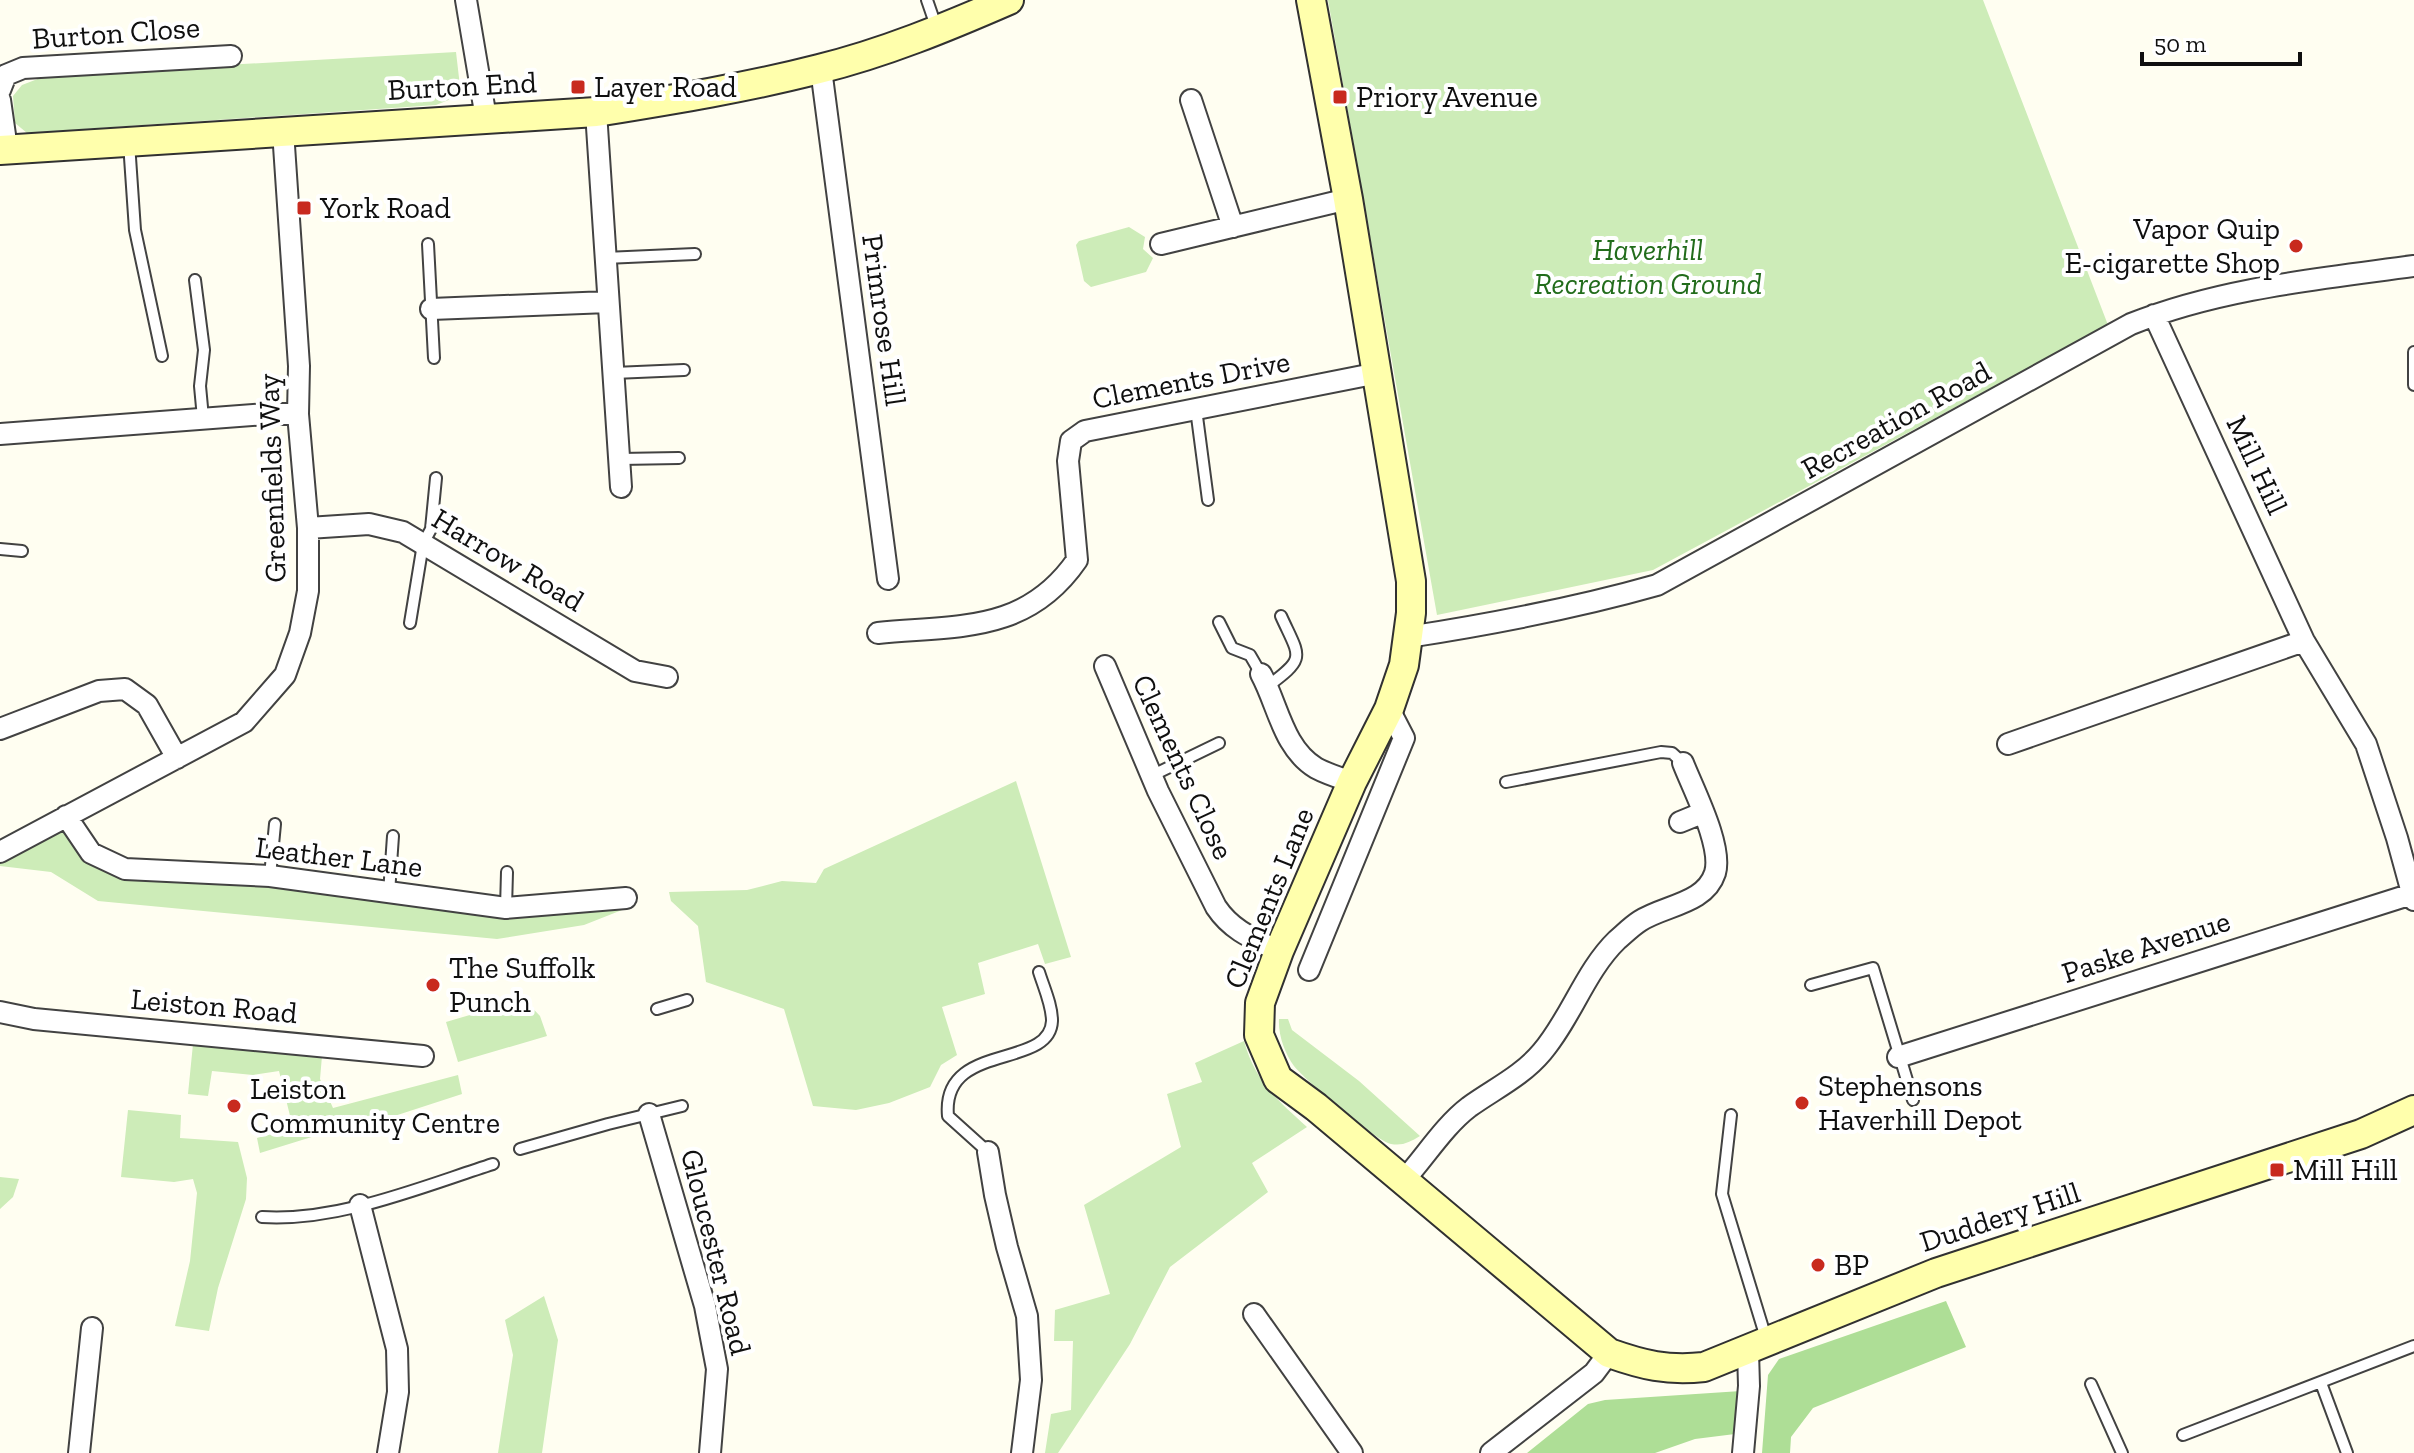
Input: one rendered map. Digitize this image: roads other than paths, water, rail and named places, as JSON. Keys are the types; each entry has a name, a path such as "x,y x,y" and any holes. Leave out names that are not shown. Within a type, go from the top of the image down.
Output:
{"street":[{"path":"466,0 486,118"},
{"name":"Burton End","path":"4,150 596,112 821,69 937,31 1009,0"},
{"name":"Clements Lane","path":"1311,0 1378,373 1411,581 1404,665 1389,709 1352,782 1279,951 1260,1003 1259,1035 1278,1079 1316,1107 1609,1353"},
{"name":"Burton Close","path":"2,79 23,68 231,56"},
{"name":"Primrose Hill","path":"821,69 888,579"},
{"path":"0,100 4,150"},
{"path":"1191,100 1233,227"},
{"path":"596,112 621,487"},
{"name":"Greenfields Way","path":"0,852 244,722 285,675 300,633 308,591 308,528 298,414 299,366 283,131"},
{"path":"1161,244 1348,199"},
{"name":"Recreation Road","path":"1408,637 1475,627 1609,599 1657,585 2131,324 2154,315 2185,304 2296,282 2414,266"},
{"path":"431,309 608,302"},
{"name":"Mill Hill","path":"2154,315 2304,641 2366,744 2413,897"},
{"name":"Clements Drive","path":"878,633 971,626 999,620 1042,597 1066,577 1077,560 1068,461 1071,441 1085,431 1378,373"},
{"path":"0,434 298,414"},
{"name":"Harrow Road","path":"308,528 369,524 394,528 635,671 667,677"},
{"path":"2008,744 2304,641"},
{"name":"Clements Close","path":"1105,666 1151,776 1216,907 1226,922 1279,951"},
{"path":"1264,680 1282,726 1299,753 1315,767 1352,782"},
{"path":"0,729 99,691 125,689 147,705 177,758"},
{"path":"1309,970 1404,738 1389,709"},
{"path":"1404,1180 1467,1109 1521,1074 1541,1053 1565,1021 1597,965 1616,941 1641,920 1697,896 1711,883 1716,868 1716,852 1683,763"},
{"path":"1680,822 1702,813"},
{"name":"Leather Lane","path":"66,816 91,853 125,869 270,876 506,908 626,898"},
{"name":"Paske Avenue","path":"1898,1057 2413,897"},
{"name":"Leiston Road","path":"0,1012 34,1019 423,1056"},
{"name":"Duddery Hill","path":"1609,1353 1674,1370 1704,1367 1936,1273 2361,1134 2414,1110"},
{"name":"Gloucester Road","path":"649,1114 705,1306 717,1369 710,1453"},
{"path":"988,1152 1007,1247 1027,1316 1031,1380 1022,1453"},
{"path":"360,1205 397,1349 398,1392 388,1453"},
{"path":"1254,1314 1352,1453"},
{"path":"79,1453 92,1328"},
{"path":"1743,1453 1749,1386 1758,1346"},
{"path":"1491,1453 1594,1373 1609,1353"}],"lane":[{"path":"927,0 937,31"},
{"path":"129,141 135,230 162,356"},
{"path":"428,244 434,358"},
{"path":"605,258 695,254"},
{"path":"195,280 204,350 200,386 203,418"},
{"path":"2414,352 2414,385"},
{"path":"614,373 684,370"},
{"path":"1196,409 1208,500"},
{"path":"620,459 679,458"},
{"path":"410,623 423,544 431,529 436,478"},
{"path":"0,549 22,551"},
{"path":"1219,622 1232,648 1250,655 1264,680 1294,667 1295,647 1281,616"},
{"path":"1151,776 1219,743"},
{"path":"1506,782 1661,752 1672,753 1683,763"},
{"path":"270,876 275,824"},
{"path":"389,893 393,836"},
{"path":"506,908 507,872"},
{"path":"1811,985 1873,968 1913,1100"},
{"path":"988,1152 948,1116 948,1093 967,1069 1036,1044 1047,1035 1052,1024 1050,1007 1039,972"},
{"path":"657,1009 687,1000"},
{"path":"520,1149 682,1106"},
{"path":"1731,1115 1722,1194 1758,1346"},
{"path":"262,1217 287,1218 337,1211 493,1164"},
{"path":"2183,1435 2414,1346"},
{"path":"2321,1383 2347,1453"},
{"path":"2091,1384 2122,1453"}],"place":[{"name":"Layer Road","path":"578,87"},
{"name":"Priory Avenue","path":"1340,97"},
{"name":"York Road","path":"304,208"},
{"name":"Vapor Quip E-cigarette Shop","path":"2296,246"},
{"name":"The Suffolk Punch","path":"433,985"},
{"name":"Stephensons Haverhill Depot","path":"1802,1103"},
{"name":"Leiston Community Centre","path":"234,1106"},
{"name":"Mill Hill","path":"2277,1170"},
{"name":"BP","path":"1818,1265"}],"park label":[{"name":"Haverhill Recreation Ground","path":"1648,267"}]}
